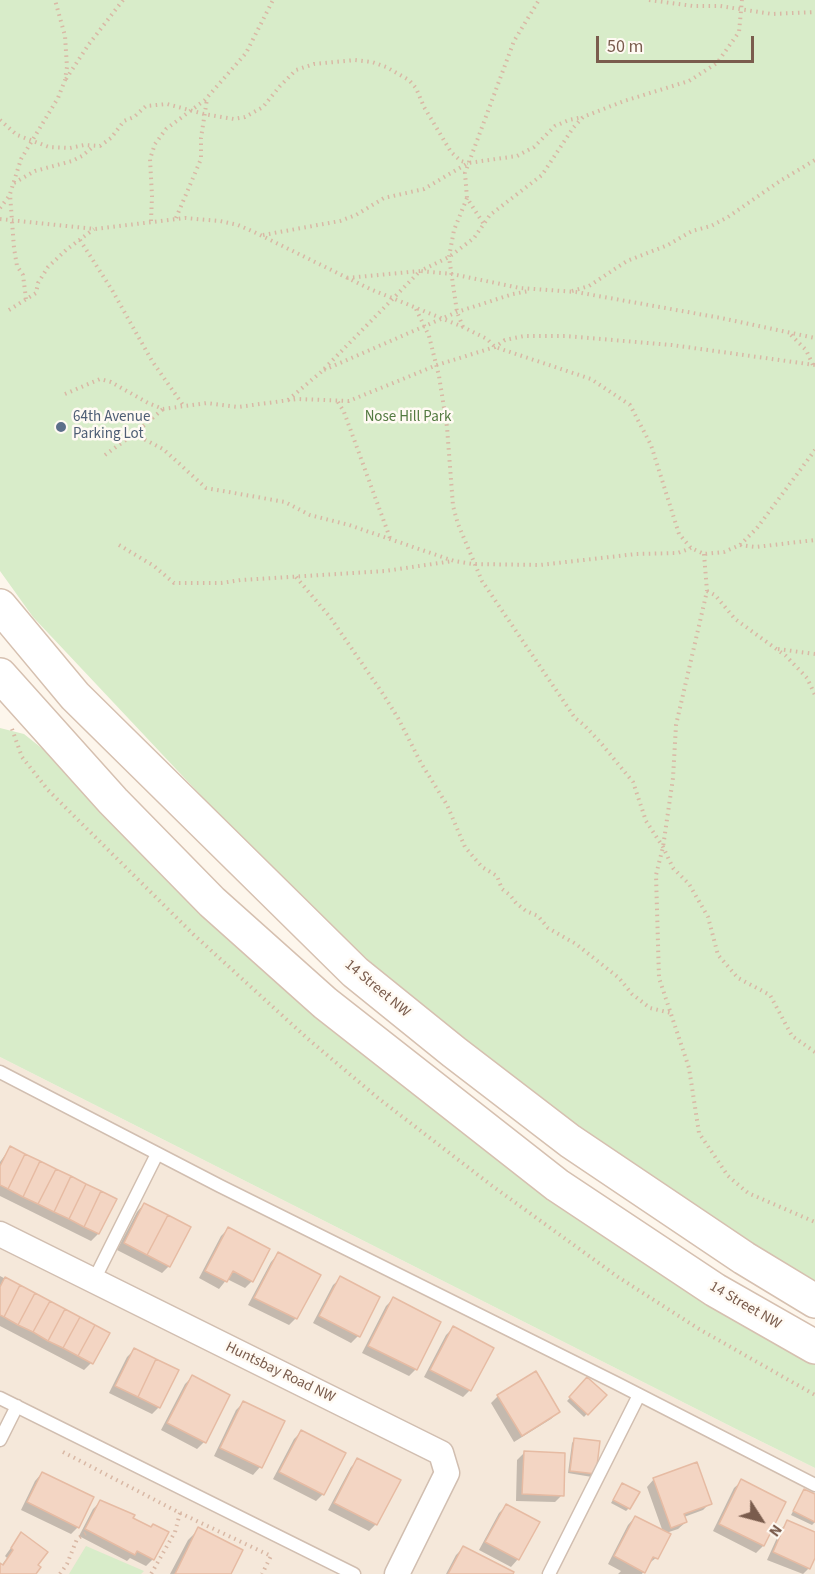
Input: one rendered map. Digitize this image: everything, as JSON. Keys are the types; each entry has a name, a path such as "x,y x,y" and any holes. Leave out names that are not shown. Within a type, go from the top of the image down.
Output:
{"main road":[{"name":"14 Street NW","path":"5,623 40,654 75,696 355,972 570,1141 744,1258 815,1301"},
{"path":"2,682 40,654"},
{"name":"14 Street NW","path":"2,682 113,801 212,902 325,1003 557,1185 715,1290 815,1347"},
{"path":"0,715 7,714 30,720 47,729"}],"street":[{"name":"Huntsbay Road NW","path":"0,1234 441,1453 447,1473 398,1574"}],"lane":[{"path":"0,1072 157,1154 815,1485"},
{"path":"94,1280 157,1154"},
{"path":"549,1574 639,1395"},
{"path":"0,1398 354,1574"},
{"path":"0,1440 17,1406"}],"path":[{"path":"55,0 65,36 66,80"},
{"path":"26,299 23,275 17,266 14,249 10,194 13,183 21,159 58,98 66,80 89,44 123,0"},
{"path":"151,221 150,154 161,134 208,96 246,53 273,0"},
{"path":"463,327 457,312 449,257 453,230 467,198 465,172 514,40 539,0"},
{"path":"649,0 772,14 815,12"},
{"path":"262,236 340,221 356,215 384,198 424,189 468,163 517,156 534,147 555,126 569,120 689,81 717,63 740,32 742,0"},
{"path":"0,120 12,132 49,147 94,146 104,144 120,125 134,117 146,106 167,104 234,119 245,117 263,106 289,75 304,66 354,60 372,62 386,67 409,80 416,88 424,107 451,152 461,161 468,163"},
{"path":"176,218 201,159 204,114 208,96"},
{"path":"287,400 321,372 420,271 449,257 474,238 483,223 542,175 582,117"},
{"path":"13,183 35,171 72,161 94,146"},
{"path":"569,291 589,286 627,261 728,217 815,160"},
{"path":"0,208 10,194"},
{"path":"467,198 483,223"},
{"path":"0,219 95,229 176,218 220,221 238,225 346,278 463,327 487,339 495,347 591,379 630,405 651,445 680,534 691,548 704,554 724,552 740,545 757,528 815,450"},
{"path":"9,310 36,293 38,283 48,267 95,229"},
{"path":"80,240 112,290 152,361 183,405"},
{"path":"346,278 420,271 452,274 537,290 569,291 711,316 815,338"},
{"path":"321,372 457,312 513,294 537,290"},
{"path":"415,308 424,325 437,365 447,426 453,506 473,564 491,596 556,687 575,718 584,725 633,782 646,821 673,868 688,884 708,917 718,955 738,978 770,995 792,1036 815,1052"},
{"path":"788,333 797,339 806,350 814,365"},
{"path":"105,455 163,409 207,403 238,406 297,399 349,401 437,365 495,347 504,340 524,336 566,336 672,345 814,365"},
{"path":"65,394 100,379 111,382 163,409"},
{"path":"338,402 344,412 390,539"},
{"path":"134,434 163,449 206,488 285,502 310,515 349,525 454,561 473,564 560,564 636,554 678,553 691,548"},
{"path":"740,545 756,547 815,540"},
{"path":"119,545 154,566 174,583 207,584 385,571 454,561"},
{"path":"704,554 707,591 676,725 673,778 663,847 656,874 659,978 689,1068 699,1132 728,1176 748,1193 815,1222"},
{"path":"296,577 330,617 383,694 447,805 465,847 482,867 497,876 502,889 516,903 526,911 538,916 548,928 576,944 619,978 632,994 650,1008 671,1013"},
{"path":"707,591 715,595 735,619 786,656 807,678 815,695"},
{"path":"778,649 815,654"},
{"path":"63,1452 180,1513 271,1556 262,1574"},
{"path":"151,1574 175,1532 180,1513"},
{"path":"60,1574 67,1564 77,1539 89,1531"}],"shaded area":[{"path":"0,1057 815,1468 815,1574 0,1574"}],"green space":[{"name":"Nose Hill Park","path":"0,0 815,0 815,1281 752,1244 613,1154 466,1042 367,959 287,887 33,617 0,571"},
{"path":"0,728 24,734 49,754 703,1300 815,1364 815,1468 0,1057"},
{"path":"86,1546 144,1571 141,1574 69,1574"}],"building":[{"path":"10,1146 25,1154 8,1189 0,1185 0,1166"},
{"path":"25,1154 40,1161 23,1197 8,1189"},
{"path":"40,1161 56,1169 38,1204 23,1197"},
{"path":"56,1169 71,1176 54,1212 38,1204"},
{"path":"71,1176 86,1184 69,1219 54,1212"},
{"path":"86,1184 101,1191 84,1227 69,1219"},
{"path":"101,1191 117,1199 99,1234 84,1227"},
{"path":"144,1203 168,1215 147,1255 124,1243"},
{"path":"168,1215 191,1227 170,1267 147,1255"},
{"path":"228,1227 270,1249 253,1282 233,1271 227,1282 205,1271"},
{"path":"278,1252 321,1275 297,1319 254,1298"},
{"path":"340,1276 380,1297 360,1337 319,1316"},
{"path":"5,1277 20,1285 4,1317 0,1315 0,1287"},
{"path":"20,1285 35,1293 18,1325 4,1317"},
{"path":"35,1293 50,1301 33,1332 18,1325"},
{"path":"393,1297 441,1322 417,1370 368,1346"},
{"path":"50,1301 65,1309 48,1341 33,1332"},
{"path":"65,1309 80,1317 63,1348 48,1341"},
{"path":"80,1317 95,1325 78,1356 63,1348"},
{"path":"95,1325 110,1333 93,1364 78,1356"},
{"path":"453,1326 494,1348 471,1391 430,1370"},
{"path":"134,1348 156,1359 138,1397 115,1386"},
{"path":"156,1359 179,1370 160,1408 138,1397"},
{"path":"536,1371 560,1412 522,1436 497,1395"},
{"path":"192,1375 230,1395 206,1443 167,1423"},
{"path":"587,1377 607,1395 588,1415 569,1397"},
{"path":"243,1401 285,1421 262,1468 220,1448"},
{"path":"301,1430 346,1453 324,1495 279,1472"},
{"path":"574,1438 600,1441 596,1474 570,1471"},
{"path":"524,1451 565,1453 564,1496 522,1494"},
{"path":"357,1458 401,1480 377,1525 334,1503"},
{"path":"697,1462 712,1504 684,1514 687,1522 671,1528 653,1478"},
{"path":"42,1472 94,1497 79,1528 27,1502"},
{"path":"741,1479 786,1502 764,1546 719,1524"},
{"path":"622,1483 640,1492 630,1509 613,1500"},
{"path":"804,1489 815,1494 815,1522 793,1511"},
{"path":"100,1500 135,1515 133,1518 151,1527 153,1524 169,1532 154,1560 137,1551 135,1555 85,1529"},
{"path":"506,1504 540,1522 519,1560 485,1542"},
{"path":"635,1516 671,1534 658,1559 653,1557 645,1573 614,1556"},
{"path":"787,1520 815,1532 815,1558 810,1569 773,1552"},
{"path":"198,1527 243,1550 231,1574 175,1574"},
{"path":"21,1532 48,1552 38,1565 41,1567 36,1574 0,1574 0,1563 3,1565"},
{"path":"463,1546 514,1572 513,1574 448,1574"}],"place":[{"name":"64th Avenue Parking Lot","path":"61,427"}]}
